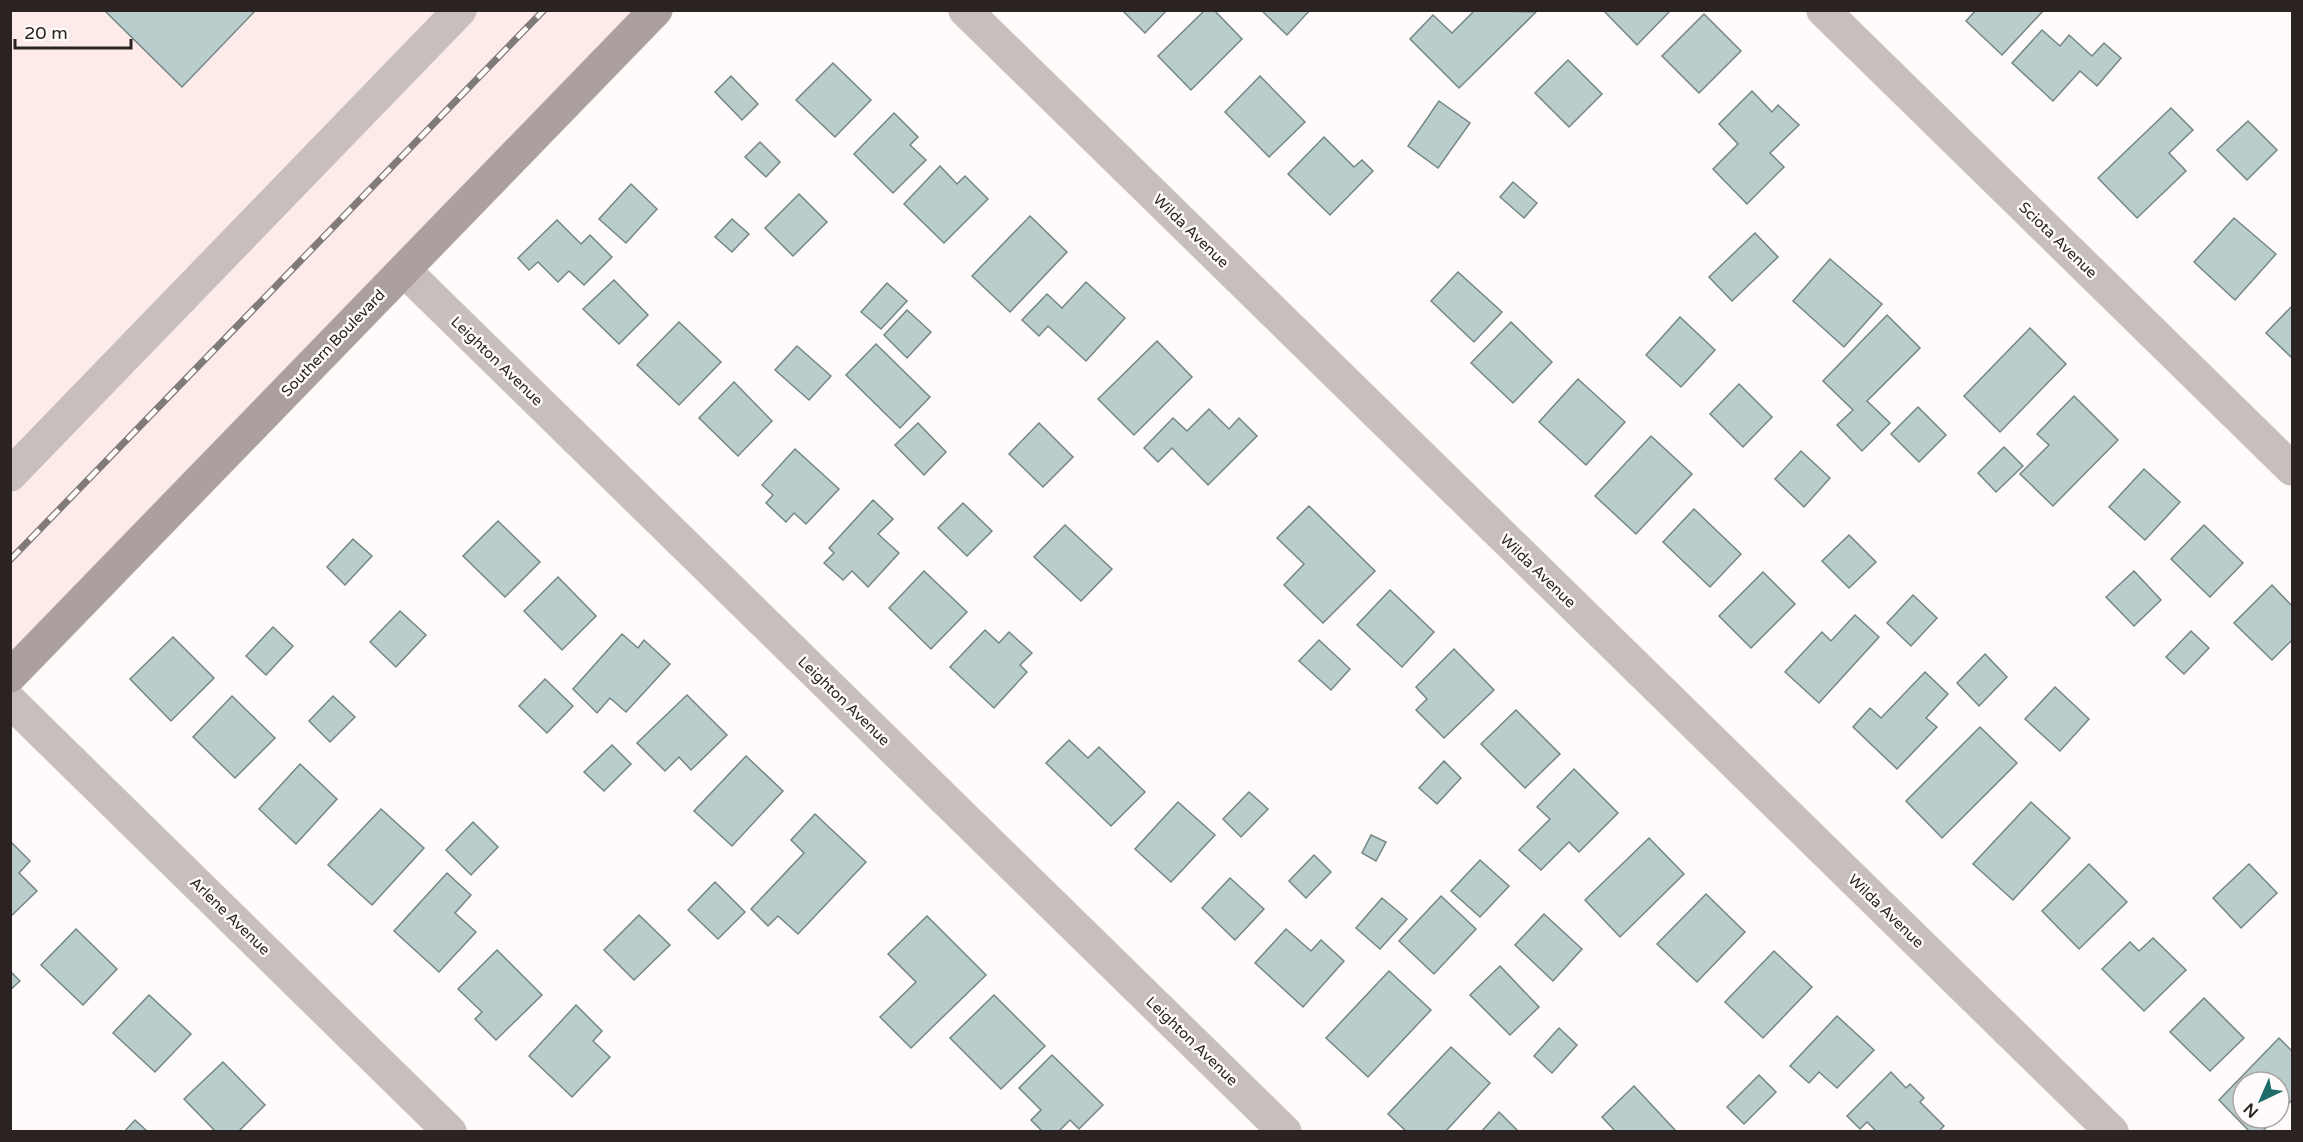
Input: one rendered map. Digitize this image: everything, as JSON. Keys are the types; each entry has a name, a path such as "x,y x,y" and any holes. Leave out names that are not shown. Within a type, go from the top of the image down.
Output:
{"street":[{"path":"10,476 460,10"},
{"name":"Southern Boulevard","path":"10,676 656,10"},
{"name":"Wilda Avenue","path":"965,10 2112,1131"},
{"name":"Sciota Avenue","path":"1823,10 2292,469"},
{"name":"Leighton Avenue","path":"404,270 1285,1131"},
{"name":"Arlene Avenue","path":"10,701 450,1131"}],"shaded area":[{"path":"11,11 656,11 11,676"}],"building":[{"path":"104,10 256,10 182,87"},
{"path":"1122,10 1167,10 1145,33"},
{"path":"1205,10 1214,10 1242,39 1191,90 1158,56"},
{"path":"1261,10 1310,10 1287,35"},
{"path":"1475,10 1536,12 1459,88 1410,39 1433,15 1452,33"},
{"path":"1603,10 1671,10 1637,45"},
{"path":"1976,10 2044,10 2002,55 1966,21"},
{"path":"1704,14 1741,51 1699,93 1662,56"},
{"path":"2042,30 2060,46 2069,35 2092,56 2104,43 2121,58 2097,86 2080,71 2053,101 2012,63"},
{"path":"1568,60 1602,94 1569,127 1535,93"},
{"path":"833,63 871,100 835,137 796,100"},
{"path":"731,76 758,104 742,120 715,92"},
{"path":"1260,76 1305,122 1269,157 1225,112"},
{"path":"1752,91 1772,112 1778,105 1799,125 1770,153 1784,167 1747,204 1713,169 1738,144 1719,124"},
{"path":"1439,101 1470,123 1438,168 1408,146"},
{"path":"2171,108 2193,130 2169,153 2186,171 2137,218 2098,178"},
{"path":"894,113 918,137 910,145 926,160 893,193 854,154"},
{"path":"2248,121 2277,150 2247,180 2217,150"},
{"path":"1324,137 1354,167 1362,160 1373,171 1330,215 1288,174"},
{"path":"760,142 780,162 766,177 745,157"},
{"path":"940,166 957,184 965,176 988,199 944,243 904,204"},
{"path":"1513,182 1537,203 1524,218 1500,197"},
{"path":"631,184 657,209 626,243 599,219"},
{"path":"799,194 827,222 793,256 765,228"},
{"path":"1030,216 1067,252 1010,312 972,276"},
{"path":"2234,218 2276,254 2235,300 2194,262"},
{"path":"732,219 749,234 732,252 715,237"},
{"path":"557,220 581,244 590,235 612,257 584,285 569,271 558,282 538,262 529,270 518,258"},
{"path":"1755,233 1778,257 1732,301 1709,277"},
{"path":"1830,259 1882,304 1844,347 1793,301"},
{"path":"1458,272 1502,312 1474,342 1431,301"},
{"path":"614,280 648,315 619,344 583,309"},
{"path":"1086,282 1125,318 1086,361 1048,326 1039,336 1022,320 1047,294 1062,308"},
{"path":"887,283 907,301 881,329 861,312"},
{"path":"2292,306 2292,358 2266,333"},
{"path":"907,310 931,332 907,358 884,335"},
{"path":"1887,315 1920,348 1867,401 1890,423 1862,451 1837,425 1853,410 1823,381"},
{"path":"1680,317 1715,350 1681,387 1646,355"},
{"path":"679,322 721,362 679,405 637,365"},
{"path":"1511,322 1552,362 1513,403 1471,363"},
{"path":"2030,328 2066,364 2000,432 1964,396"},
{"path":"1157,341 1192,377 1134,435 1098,399"},
{"path":"876,344 930,397 900,428 846,375"},
{"path":"797,346 831,376 809,400 775,370"},
{"path":"1578,379 1625,422 1586,465 1539,422"},
{"path":"734,382 772,421 738,456 699,418"},
{"path":"1739,384 1772,417 1743,447 1710,414"},
{"path":"2074,396 2118,440 2053,506 2020,474 2049,445 2037,434"},
{"path":"1918,407 1946,435 1919,462 1891,434"},
{"path":"1209,409 1229,429 1239,418 1257,436 1208,485 1172,448 1158,462 1144,448 1173,418 1187,431"},
{"path":"918,423 946,452 924,475 895,445"},
{"path":"1039,423 1073,457 1043,487 1009,454"},
{"path":"1651,436 1692,474 1636,534 1595,496"},
{"path":"2004,447 2023,466 1996,492 1978,473"},
{"path":"795,449 839,489 806,524 794,513 786,522 766,503 773,495 762,485"},
{"path":"1801,451 1830,478 1804,507 1775,479"},
{"path":"2144,469 2180,502 2145,540 2109,507"},
{"path":"873,500 893,519 878,534 899,553 868,587 852,571 843,580 824,563 834,553 829,548"},
{"path":"963,503 992,531 967,556 938,528"},
{"path":"1309,506 1375,571 1323,623 1284,585 1304,564 1277,538"},
{"path":"1694,509 1741,554 1710,587 1663,542"},
{"path":"498,521 540,562 505,597 463,556"},
{"path":"1065,525 1112,569 1081,601 1034,557"},
{"path":"2204,525 2243,563 2210,597 2171,559"},
{"path":"1849,535 1876,562 1849,588 1822,561"},
{"path":"353,539 372,556 345,585 327,567"},
{"path":"924,571 967,612 931,649 889,608"},
{"path":"2134,571 2161,600 2134,626 2106,597"},
{"path":"1763,572 1795,604 1751,648 1719,616"},
{"path":"558,577 596,616 562,650 524,611"},
{"path":"2272,585 2292,606 2292,640 2272,660 2234,623"},
{"path":"1390,590 1434,632 1402,667 1357,625"},
{"path":"1913,595 1937,618 1911,646 1887,623"},
{"path":"400,611 426,635 396,667 370,642"},
{"path":"1855,615 1879,637 1819,703 1785,672 1822,632 1831,641"},
{"path":"273,627 293,646 266,675 246,656"},
{"path":"985,630 999,643 1009,632 1032,653 1020,665 1027,672 994,708 950,667"},
{"path":"2191,631 2209,648 2184,674 2166,657"},
{"path":"622,634 638,648 644,640 670,664 626,712 610,698 597,713 573,689"},
{"path":"173,637 214,678 171,721 130,679"},
{"path":"1319,640 1350,669 1331,690 1299,661"},
{"path":"1454,649 1494,690 1444,738 1416,710 1427,699 1416,687"},
{"path":"1985,654 2007,677 1979,706 1957,683"},
{"path":"1925,672 1948,694 1926,718 1937,727 1897,769 1853,727 1870,708 1881,718"},
{"path":"545,679 573,706 547,733 519,706"},
{"path":"2055,687 2089,719 2060,751 2025,719"},
{"path":"687,695 727,735 691,770 679,757 665,771 637,743"},
{"path":"232,696 275,738 235,778 193,737"},
{"path":"333,696 355,717 330,742 309,721"},
{"path":"1516,710 1560,754 1525,788 1481,744"},
{"path":"1980,727 2017,763 1942,838 1906,801"},
{"path":"1069,740 1088,758 1099,747 1145,792 1111,826 1046,763"},
{"path":"612,745 631,764 604,791 584,772"},
{"path":"746,756 783,791 732,846 694,811"},
{"path":"1444,761 1461,778 1437,804 1419,788"},
{"path":"300,764 337,799 296,844 259,809"},
{"path":"1574,769 1618,813 1579,852 1569,842 1541,870 1519,850 1550,819 1537,807"},
{"path":"1249,792 1268,809 1241,837 1223,819"},
{"path":"1178,802 1215,835 1171,882 1135,849"},
{"path":"2031,802 2070,838 2013,900 1973,864"},
{"path":"381,809 424,848 372,905 328,865"},
{"path":"815,814 866,862 798,934 778,916 768,926 751,909 804,853 791,840"},
{"path":"473,822 498,847 471,875 446,850"},
{"path":"1371,835 1386,842 1376,861 1362,853"},
{"path":"1649,838 1684,874 1620,937 1585,900"},
{"path":"10,841 30,861 19,873 37,891 10,917"},
{"path":"1314,855 1331,872 1306,898 1289,881"},
{"path":"1480,860 1509,886 1480,917 1451,891"},
{"path":"2089,864 2127,902 2079,949 2042,911"},
{"path":"2249,864 2277,893 2241,928 2213,898"},
{"path":"447,873 471,895 455,913 476,932 439,972 394,931"},
{"path":"1230,878 1264,909 1235,940 1202,908"},
{"path":"715,882 745,912 718,939 688,910"},
{"path":"1706,894 1745,932 1697,982 1657,944"},
{"path":"1441,896 1476,929 1434,974 1399,941"},
{"path":"1382,898 1407,919 1380,949 1356,928"},
{"path":"1544,914 1582,949 1553,981 1515,945"},
{"path":"639,915 670,945 634,980 604,950"},
{"path":"927,916 986,975 911,1048 880,1017 916,982 888,954"},
{"path":"76,929 117,969 83,1005 41,965"},
{"path":"1286,929 1311,951 1321,940 1344,961 1303,1007 1255,963"},
{"path":"2153,938 2186,970 2144,1011 2102,969 2130,942 2139,951"},
{"path":"497,950 542,995 496,1040 475,1019 482,1012 458,989"},
{"path":"1774,951 1812,987 1763,1038 1725,1002"},
{"path":"1500,966 1539,1007 1510,1035 1470,995"},
{"path":"10,971 20,981 10,990"},
{"path":"1389,971 1431,1010 1368,1077 1326,1038"},
{"path":"149,995 191,1034 155,1072 113,1033"},
{"path":"994,995 1045,1046 1001,1089 950,1038"},
{"path":"2204,998 2244,1038 2210,1071 2170,1032"},
{"path":"576,1005 602,1031 593,1041 610,1057 572,1097 529,1056"},
{"path":"1837,1016 1874,1050 1837,1088 1819,1072 1809,1083 1790,1066"},
{"path":"1559,1028 1577,1045 1552,1073 1534,1056"},
{"path":"2279,1038 2292,1051 2292,1100 2291,1070 2248,1070"},
{"path":"1451,1047 1490,1083 1445,1132 1407,1132 1388,1114"},
{"path":"1052,1055 1103,1105 1079,1129 1070,1120 1058,1132 1043,1132 1031,1120 1041,1110 1019,1088"},
{"path":"223,1062 265,1105 238,1132 216,1132 184,1099"},
{"path":"1891,1072 1906,1088 1910,1084 1924,1098 1920,1102 1944,1126 1938,1132 1877,1132 1867,1122 1860,1129 1847,1116"},
{"path":"1759,1075 1776,1092 1744,1124 1727,1107"},
{"path":"1634,1086 1675,1130 1673,1132 1616,1132 1602,1117"},
{"path":"2231,1088 2231,1112 2219,1100"},
{"path":"1499,1112 1519,1132 1481,1132"},
{"path":"135,1120 148,1132 124,1132"},
{"path":"2248,1130 2264,1130 2262,1132"}],"railway":[{"path":"10,560 544,10"}]}
